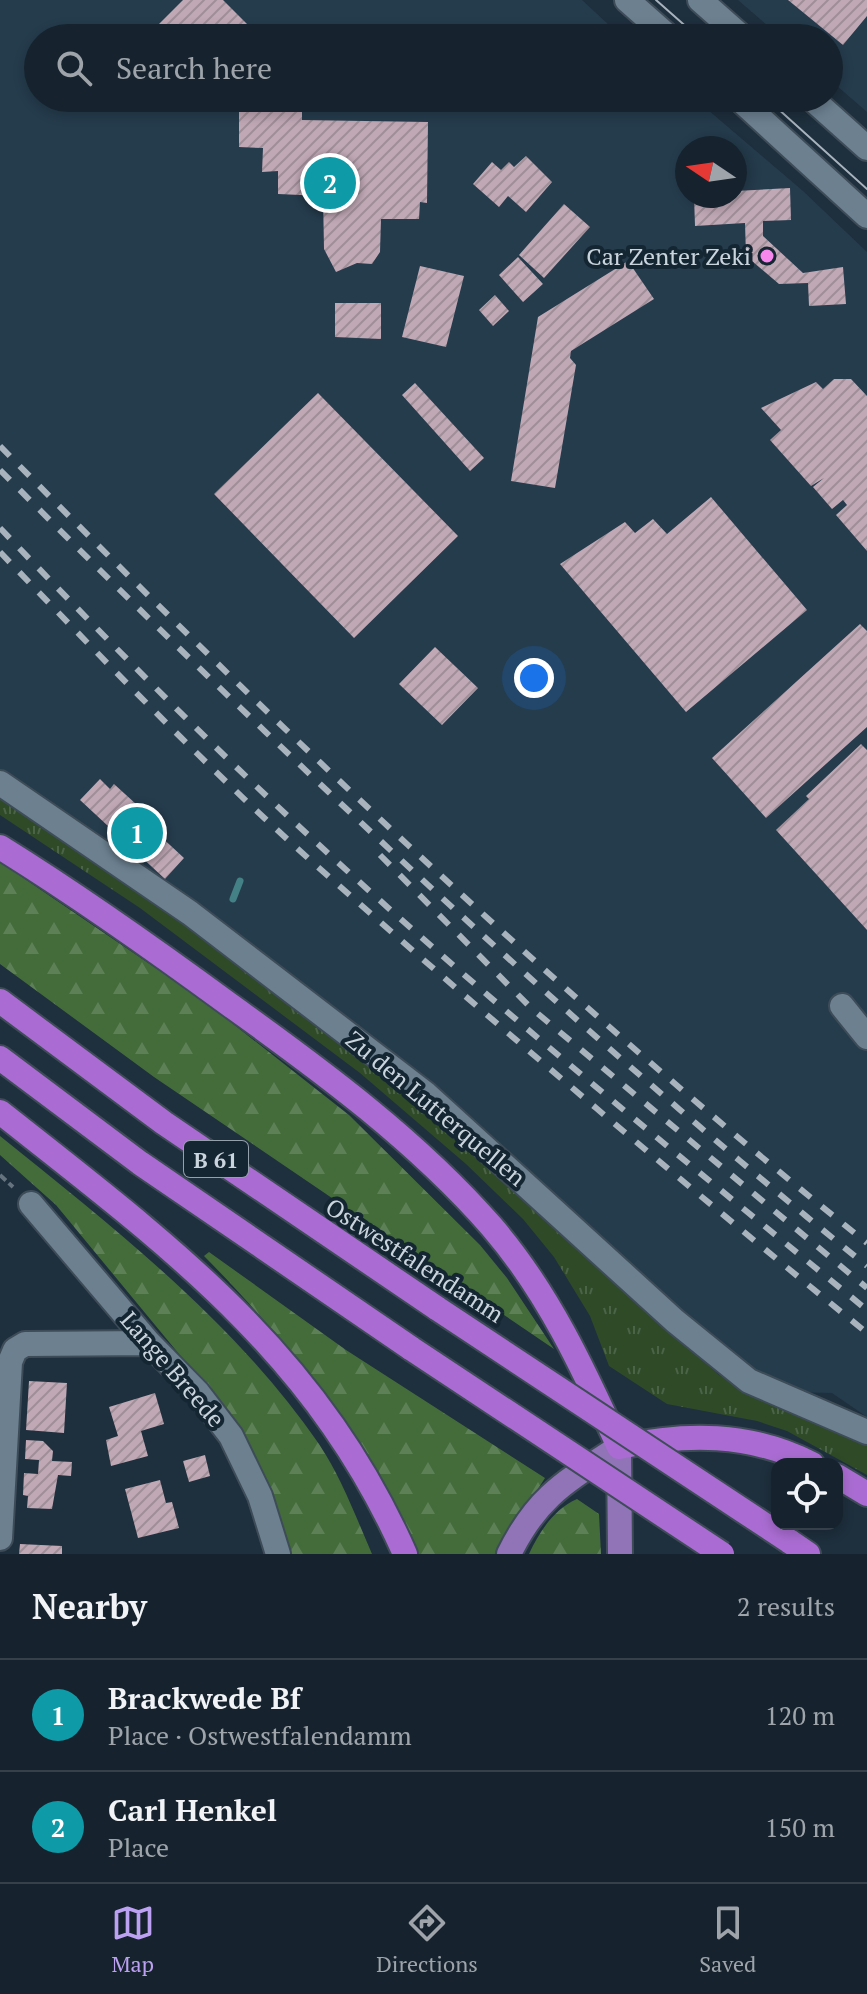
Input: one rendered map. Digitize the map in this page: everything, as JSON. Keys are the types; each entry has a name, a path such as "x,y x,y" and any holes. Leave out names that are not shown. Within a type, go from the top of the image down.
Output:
{"highway":[{"path":"0,847 156,951 295,1052 432,1166 492,1228 539,1290 575,1350 619,1447 686,1435 743,1441 794,1458"},
{"name":"Ostwestfalendamm","path":"0,1001 164,1123 799,1548"},
{"name":"B 61","path":"0,1058 140,1163 412,1349 722,1554"},
{"path":"0,1112 135,1219 241,1313 281,1355 324,1409 357,1463 405,1554"},
{"path":"843,1480 867,1494"}],"main road":[{"path":"509,1554 524,1523 552,1490 619,1447"},
{"path":"619,1447 620,1554"}],"street":[{"path":"627,0 654,24"},
{"path":"700,0 727,24"},
{"path":"753,112 867,216"},
{"path":"827,112 867,148"},
{"name":"Zu den Lutterquellen","path":"0,783 190,913 426,1094 675,1321 749,1381 867,1432"},
{"path":"842,1006 867,1037"},
{"name":"Lange Breede","path":"31,1204 149,1343 198,1393 231,1436 260,1496 278,1554"},
{"path":"0,1538 10,1362 15,1350 25,1344 149,1343"}],"shaded area":[{"path":"0,0 582,0 608,24 24,24 24,112 710,112 739,136 675,136 675,208 747,208 747,143 867,252 867,1417 832,1393 790,1392 724,1352 506,1152 0,793"},
{"path":"738,0 867,0 867,112 843,91 843,24 766,24"}],"green space":[{"path":"0,793 213,943 317,1022 494,1170 719,1375 773,1404 867,1443 867,1475 843,1462 843,1458 836,1458 787,1431 757,1421 667,1404 609,1366 590,1316 554,1257 523,1219 466,1164 360,1073 140,908 0,815"},
{"path":"0,862 204,1001 349,1115 480,1245 507,1278 554,1349 154,1077 0,964"},
{"path":"0,1136 171,1279 250,1357 319,1444 348,1498 372,1554 290,1554 269,1484 240,1428 56,1205 0,1155"},
{"path":"209,1252 346,1350 545,1478 496,1554 417,1554 373,1471 324,1396 268,1325 204,1256"},
{"path":"577,1499 599,1514 601,1554 529,1554 548,1522"}],"building":[{"path":"183,0 223,0 247,24 159,24"},
{"path":"788,0 867,0 867,16 843,45 843,24 817,24"},
{"path":"239,112 302,112 302,120 428,122 427,203 420,202 419,219 381,219 380,252 372,264 357,263 336,272 324,249 323,196 278,194 278,171 262,172 263,148 239,147"},
{"path":"526,156 552,182 526,212 508,196 499,207 473,184 492,162 501,170 509,162 514,167"},
{"path":"790,188 791,220 763,221 763,236 803,273 843,267 846,304 809,306 808,283 779,284 746,256 745,223 695,226 694,208 747,208 747,190"},
{"path":"564,204 590,227 544,278 519,255"},
{"path":"518,257 543,284 523,302 499,275"},
{"path":"628,261 654,299 571,351 570,358 576,365 555,488 511,481 538,317"},
{"path":"420,266 464,276 446,347 402,337"},
{"path":"495,295 509,311 493,326 479,310"},
{"path":"335,303 381,303 381,339 335,337"},
{"path":"834,379 851,379 867,396 867,551 836,515 847,505 843,500 832,509 813,487 824,478 811,486 770,440 781,430 761,408 816,382 823,389"},
{"path":"415,383 484,458 470,471 402,395"},
{"path":"318,393 458,536 354,638 214,494"},
{"path":"711,497 807,610 686,712 560,564 625,522 635,533 653,519 667,534"},
{"path":"860,624 867,631 867,727 766,818 712,758"},
{"path":"435,647 478,688 442,725 399,684"},
{"path":"861,744 867,750 867,930 776,830 809,799 806,796"},
{"path":"100,779 110,789 114,784 136,804 131,809 184,858 165,879 80,800"},
{"path":"29,1381 67,1383 64,1433 26,1430"},
{"path":"155,1393 164,1424 141,1431 148,1456 111,1466 106,1440 118,1436 109,1407"},
{"path":"26,1440 43,1441 53,1451 52,1461 72,1462 71,1476 58,1475 52,1509 27,1508 28,1496 23,1495 24,1473 38,1474 39,1460 25,1459"},
{"path":"205,1455 210,1476 189,1482 183,1461"},
{"path":"160,1480 166,1503 172,1502 179,1528 138,1538 125,1489"},
{"path":"20,1544 62,1546 62,1554 19,1554"}],"waterway":[{"path":"233,899 240,881"}],"tram line":[{"path":"656,0 683,24"},
{"path":"782,112 867,189"}],"railway":[{"path":"0,446 208,654 422,858 641,1054 867,1243"},
{"path":"0,470 209,677 423,880 642,1077 867,1266"},
{"path":"0,528 196,728 385,905 589,1081 867,1310"},
{"path":"0,552 190,747 309,859 585,1099 867,1333"},
{"path":"380,855 531,1008 867,1288"}],"place":[{"name":"Carl Henkel","path":"330,183"},
{"name":"Car Zenter Zeki","path":"767,256"},
{"name":"Brackwede Bf","path":"137,833"}]}
